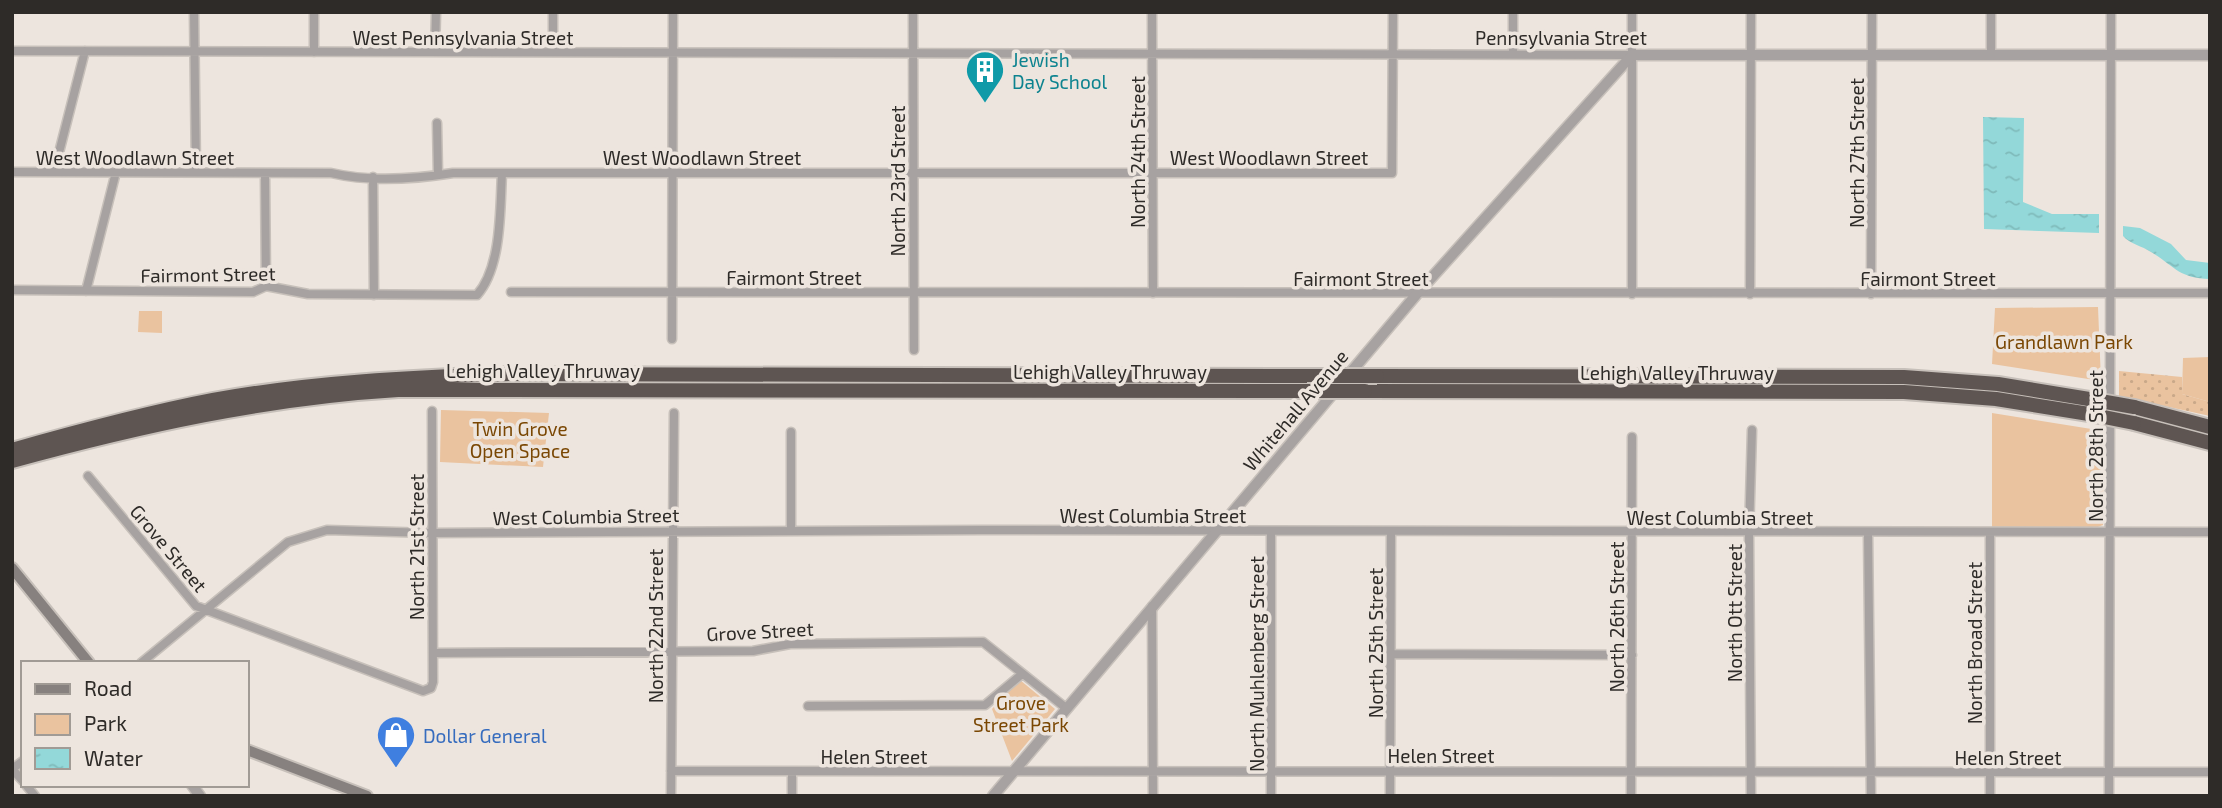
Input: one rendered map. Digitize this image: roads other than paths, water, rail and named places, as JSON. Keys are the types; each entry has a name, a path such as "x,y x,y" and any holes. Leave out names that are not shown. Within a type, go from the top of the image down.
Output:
{"highway":[{"name":"Lehigh Valley Thruway","path":"14,455 125,419 216,400 308,386 401,378 509,374 1904,377 1998,384 2089,398 2210,427"},
{"name":"Lehigh Valley Thruway","path":"14,455 218,411 309,397 387,391 1904,392 1996,399 2089,414 2210,443"}],"main road":[{"path":"12,568 87,661"},
{"path":"248,750 367,796"}],"street":[{"path":"194,12 196,172"},
{"path":"314,12 314,52"},
{"path":"435,52 436,12"},
{"path":"553,12 553,52"},
{"path":"672,339 673,12"},
{"name":"North 23rd Street","path":"913,12 914,350"},
{"name":"North 24th Street","path":"1152,12 1153,293"},
{"path":"1392,12 1392,53"},
{"path":"1513,12 1513,54"},
{"path":"1632,12 1632,294"},
{"path":"1750,294 1751,12"},
{"name":"North 27th Street","path":"1871,293 1872,12"},
{"path":"1991,12 1991,54"},
{"name":"North 28th Street","path":"2109,796 2111,12"},
{"name":"West Pennsylvania Street","path":"12,51 913,53"},
{"path":"54,172 85,51"},
{"name":"Pennsylvania Street","path":"913,53 2210,55"},
{"name":"West Woodlawn Street","path":"12,172 331,173 348,177 502,173 1392,173 1392,53"},
{"name":"Whitehall Avenue","path":"993,796 1416,295 1632,55"},
{"path":"437,123 438,175"},
{"path":"86,290 116,172"},
{"path":"265,173 266,286"},
{"name":"Fairmont Street","path":"12,290 253,292 266,286 309,294 475,295 484,287 499,236 502,173"},
{"path":"373,177 374,295"},
{"name":"Fairmont Street","path":"511,292 1416,295 2210,293"},
{"name":"North 21st Street","path":"432,411 433,682"},
{"name":"North 22nd Street","path":"671,796 674,413"},
{"name":"North Ott Street","path":"1751,796 1749,534 1752,430"},
{"path":"791,432 791,531"},
{"name":"North 26th Street","path":"1631,796 1632,437"},
{"name":"Grove Street","path":"88,477 196,606 423,691 431,688 433,682"},
{"name":"West Columbia Street","path":"143,661 263,561 301,536 327,530 431,533 2210,533"},
{"name":"North Muhlenberg Street","path":"1271,531 1271,796"},
{"name":"North 25th Street","path":"1390,796 1393,654 1391,531"},
{"path":"1868,533 1871,796"},
{"name":"North Broad Street","path":"1990,533 1990,796"},
{"path":"1152,606 1153,796"},
{"name":"Grove Street","path":"433,653 754,651 790,644 983,642 1066,708"},
{"path":"1393,654 1632,655"},
{"path":"808,706 985,705 1022,674"},
{"name":"Helen Street","path":"671,771 2210,772"},
{"path":"792,772 792,796"}],"water":[{"path":"1983,117 2024,118 2023,202 2052,214 2099,214 2099,233 1984,229"},
{"path":"2123,226 2140,228 2171,244 2186,260 2210,263 2210,279 2178,271 2151,252 2129,241 2123,236"}],"place":[{"name":"Jewish Day School","path":"985,104"},
{"name":"Dollar General","path":"396,769"}],"park label":[{"name":"Grandlawn Park","path":"2064,341"},
{"name":"Twin Grove Open Space","path":"520,439"},
{"name":"Grove Street Park","path":"1021,713"}]}
